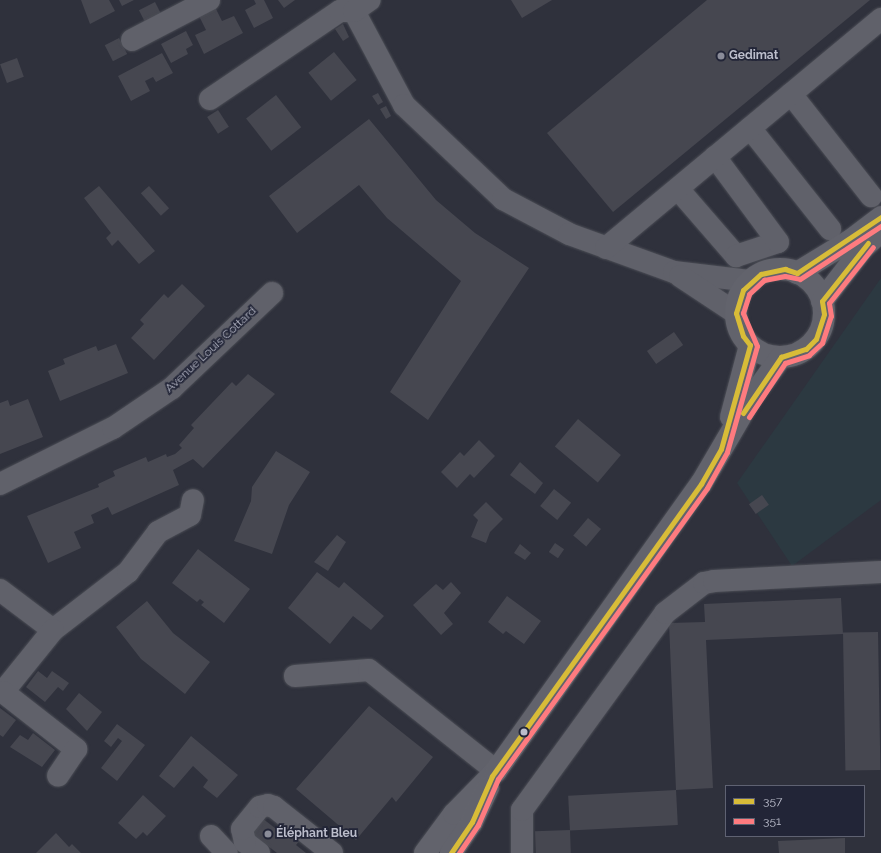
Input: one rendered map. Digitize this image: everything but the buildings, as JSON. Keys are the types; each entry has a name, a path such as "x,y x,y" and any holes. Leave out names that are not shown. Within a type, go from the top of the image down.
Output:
{"main road":[{"path":"797,273 851,240 881,217"},
{"path":"822,301 863,248 881,231"},
{"path":"773,270 797,273 817,289 822,301 824,314 816,339 806,349 781,357 764,354 750,345 743,336 736,313 740,296 751,281 773,270"},
{"path":"721,449 750,345"},
{"path":"425,853 454,814 494,774 701,484 721,449 781,357"},
{"path":"451,853 472,822 494,774"}],"street":[{"path":"132,40 209,0"},
{"path":"210,99 340,10 357,4 404,105 503,199 569,234 674,272 751,281"},
{"path":"606,248 881,19"},
{"path":"791,94 871,196"},
{"path":"750,128 830,229"},
{"path":"678,188 736,256 778,242 715,157"},
{"path":"674,272 736,313"},
{"name":"Avenue Louis Cottard","path":"0,484 113,428 172,388 272,293"},
{"path":"58,776 76,750 3,692 53,630 128,572 158,532 190,515 193,500"},
{"path":"522,853 522,810 665,613 704,584 714,581 881,572"},
{"path":"1,592 53,630"},
{"path":"295,676 368,670 494,774"},
{"path":"226,843 242,829 260,807 268,805 274,807 332,853"},
{"path":"226,843 259,853"}],"shaded area":[{"path":"881,278 881,500 792,566 737,483"}],"transit line":[{"name":"357","path":"451,853 472,822 492,776 701,484 721,449 750,345 743,336 736,313 743,290 761,274 785,269 797,273 881,217"},
{"name":"351","path":"459,853 478,825 498,779 707,488 727,452 757,346 743,313 749,294 764,280 785,276 800,279 881,226"},
{"name":"357","path":"743,413 781,357 806,349 816,339 824,314 822,301 868,243"},
{"name":"351","path":"749,417 785,363 809,355 822,343 831,316 829,303 873,247"}],"place":[{"name":"Gedimat","path":"721,56"},
{"name":"Éléphant Bleu","path":"268,834"}]}
